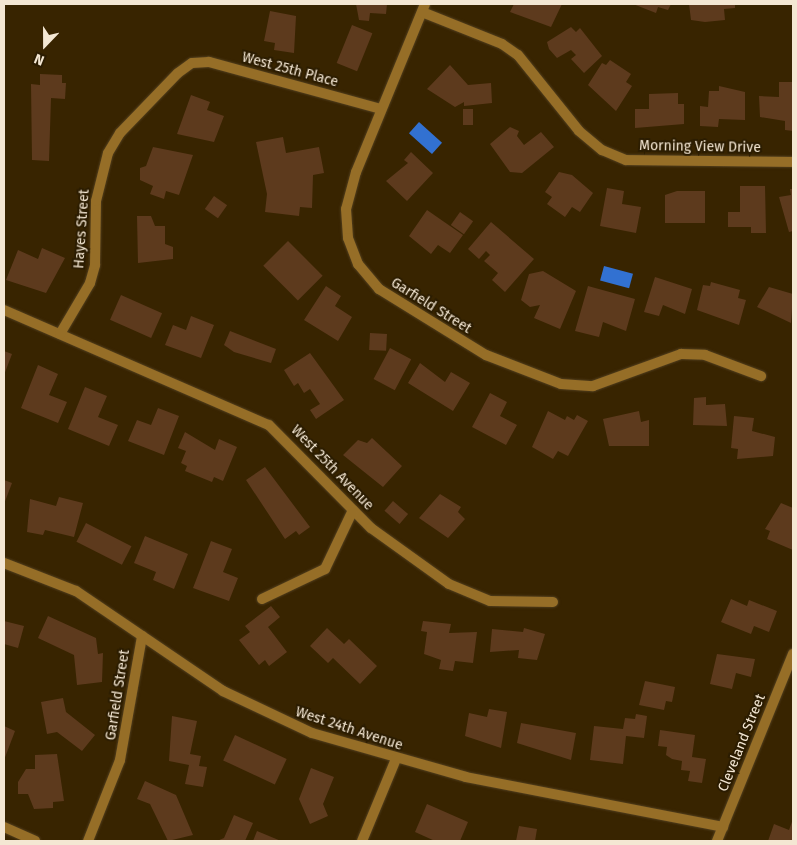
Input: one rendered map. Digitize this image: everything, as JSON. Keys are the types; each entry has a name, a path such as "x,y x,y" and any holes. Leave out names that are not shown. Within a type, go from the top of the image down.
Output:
{"street":[{"name":"Garfield Street","path":"424,8 381,109 346,208 348,238 358,264 379,289 486,355 561,384 593,386 680,354 705,355 761,376"},
{"name":"Morning View Drive","path":"424,8 502,44 518,56 579,131 602,150 626,160 793,162"},
{"name":"West 25th Place","path":"192,63 231,68 381,109"},
{"name":"Hayes Street","path":"60,334 90,283 96,265 96,201 108,153 120,133 192,63"},
{"name":"West 25th Avenue","path":"4,310 258,418 282,434 353,510 420,566 470,594 509,604 553,602"},
{"path":"262,599 325,569 353,510"},
{"name":"West 24th Avenue","path":"4,563 76,591 223,691 280,720 396,759 723,827"},
{"name":"Garfield Street","path":"88,841 120,760 142,636"},
{"name":"Cleveland Street","path":"718,841 793,654"},
{"path":"362,841 396,759"},
{"path":"4,827 36,841"}],"water":[{"path":"419,122 442,143 432,154 409,133"},
{"path":"604,266 633,274 629,288 600,280"}],"building":[{"path":"356,4 387,4 386,14 370,13 369,21 359,20"},
{"path":"514,4 562,4 551,27 510,12"},
{"path":"633,4 671,4 668,10 658,7 656,13"},
{"path":"689,4 735,4 735,8 724,9 725,20 705,22 691,20"},
{"path":"270,11 296,16 294,53 274,50 275,43 264,41"},
{"path":"352,25 372,33 357,71 337,63"},
{"path":"571,27 576,32 580,28 602,56 584,73 571,59 576,55 571,50 557,58 549,49 547,42"},
{"path":"610,60 631,74 626,82 632,86 616,111 588,85 602,63 606,65"},
{"path":"450,65 468,85 491,83 492,103 464,106 464,102 455,107 427,89"},
{"path":"40,74 62,75 62,83 66,83 65,99 51,98 49,161 32,160 31,84 40,85"},
{"path":"779,82 793,82 793,131 785,130 785,121 760,117 759,96 779,97"},
{"path":"719,86 745,92 745,120 719,119 718,127 700,126 700,106 708,107 709,91 719,91"},
{"path":"678,93 678,104 684,104 684,124 635,128 635,109 649,109 649,94"},
{"path":"191,95 210,102 207,110 224,116 214,142 177,134"},
{"path":"463,109 473,109 473,125 463,125"},
{"path":"510,127 519,131 517,136 524,145 541,132 554,147 522,173 510,172 490,144"},
{"path":"283,137 286,153 319,147 324,173 313,175 312,208 300,207 299,216 265,212 267,194 256,142"},
{"path":"153,147 193,155 179,195 166,191 164,199 150,194 153,186 140,180 140,168 146,166"},
{"path":"411,152 433,173 407,201 386,181 408,163 404,160"},
{"path":"559,172 572,175 593,193 580,212 572,207 565,217 547,204 552,197 545,192"},
{"path":"740,186 765,186 766,233 751,233 751,227 728,227 728,212 740,212"},
{"path":"607,188 624,191 622,204 641,207 636,233 600,226"},
{"path":"790,189 793,189 793,231 789,232 779,197 791,195"},
{"path":"677,191 705,191 705,223 665,223 665,195"},
{"path":"214,196 227,205 218,218 205,209"},
{"path":"427,210 463,235 450,253 438,245 431,254 409,236"},
{"path":"460,212 473,221 464,234 451,225"},
{"path":"137,216 151,216 155,226 165,226 165,244 173,247 173,259 138,263"},
{"path":"491,222 534,259 505,292 492,280 498,273 484,261 490,255 486,251 479,259 468,249"},
{"path":"288,241 323,276 298,300 263,266"},
{"path":"42,248 65,258 46,293 6,280 18,250 38,259"},
{"path":"543,271 576,291 560,329 534,318 540,305 530,307 521,300 529,274"},
{"path":"655,277 692,289 685,314 663,305 659,316 644,312"},
{"path":"711,282 740,290 738,298 746,300 739,325 697,310 703,285 710,286"},
{"path":"326,286 341,296 335,306 352,317 338,341 304,320"},
{"path":"588,286 635,299 626,331 603,322 599,337 575,331"},
{"path":"769,287 793,294 791,323 757,307"},
{"path":"121,295 162,313 151,338 110,320"},
{"path":"191,316 214,325 201,358 165,345 173,325 186,330"},
{"path":"230,331 276,349 271,363 234,352 224,345"},
{"path":"370,333 387,334 386,351 369,350"},
{"path":"390,348 411,359 395,390 374,379"},
{"path":"4,351 12,354 4,375"},
{"path":"310,353 344,400 316,419 310,410 320,404 310,389 304,393 298,383 294,386 284,370"},
{"path":"420,363 445,382 451,372 470,383 453,411 408,383"},
{"path":"38,365 58,374 49,395 67,402 58,423 21,408"},
{"path":"85,387 107,396 98,417 118,425 109,446 68,429"},
{"path":"490,393 507,402 500,416 517,425 506,445 472,427"},
{"path":"706,397 706,405 725,404 727,426 693,425 694,398"},
{"path":"158,408 179,416 164,455 128,441 137,420 151,425"},
{"path":"548,411 565,420 567,416 574,420 577,415 588,421 568,456 558,451 553,459 532,447"},
{"path":"639,411 641,422 649,420 649,446 609,446 603,419"},
{"path":"734,416 754,418 752,431 775,437 773,456 737,459 738,449 731,448"},
{"path":"185,432 215,450 219,439 237,447 223,481 214,477 212,482 185,471 187,466 181,463 186,451 178,448"},
{"path":"372,438 402,466 383,487 343,455 358,440 367,443"},
{"path":"265,467 310,527 299,535 296,531 285,539 246,480"},
{"path":"4,480 12,483 4,504"},
{"path":"440,494 461,507 458,512 465,519 448,538 419,518"},
{"path":"59,497 83,503 74,537 45,530 43,535 27,532 30,499 56,506"},
{"path":"393,501 408,514 400,524 384,511"},
{"path":"781,503 793,508 793,550 767,539 770,531 765,529"},
{"path":"86,523 131,546 122,565 76,542"},
{"path":"145,536 188,554 174,589 153,580 156,572 134,563"},
{"path":"211,541 232,549 223,572 238,578 229,601 193,588"},
{"path":"731,599 747,606 749,600 777,611 769,632 754,626 751,634 721,622"},
{"path":"271,606 280,617 268,627 287,652 269,666 265,660 259,665 239,640 250,632 245,626"},
{"path":"48,616 96,638 98,654 103,653 102,682 77,685 74,655 38,638"},
{"path":"4,621 24,626 18,648 4,644"},
{"path":"423,621 451,624 449,633 477,632 473,663 455,661 453,671 439,669 441,660 424,654 427,632 421,631"},
{"path":"327,628 344,644 349,639 377,666 360,684 333,658 328,663 310,646"},
{"path":"524,628 545,634 537,660 518,658 519,650 490,652 492,629 523,632"},
{"path":"717,654 755,659 751,677 736,673 732,689 710,684"},
{"path":"645,681 675,687 672,702 666,701 664,710 639,705"},
{"path":"63,698 66,712 95,735 82,751 57,732 47,734 41,702"},
{"path":"489,709 507,712 501,748 465,736 469,713 487,717"},
{"path":"636,714 647,716 644,738 626,736 623,764 590,760 594,726 623,729 625,718 635,719"},
{"path":"172,716 197,721 190,754 201,756 199,766 207,767 203,787 185,784 189,765 169,761"},
{"path":"521,723 576,733 571,760 517,743"},
{"path":"4,726 15,731 4,760"},
{"path":"660,730 695,735 692,757 706,759 702,783 688,781 690,771 681,770 682,761 672,759 666,755 667,747 658,746"},
{"path":"235,735 287,759 275,784 223,760"},
{"path":"57,754 64,801 53,802 53,808 34,809 28,794 18,794 18,782 26,769 35,769 35,755"},
{"path":"311,768 334,777 323,804 328,816 310,824 299,799"},
{"path":"145,781 176,795 193,835 168,841 150,804 137,799"},
{"path":"427,804 468,822 460,841 435,841 415,832"},
{"path":"234,815 253,823 245,841 217,841 224,838"},
{"path":"793,819 793,841 768,841 774,824 789,830"},
{"path":"519,826 537,829 535,841 516,841"},
{"path":"257,831 281,841 253,841"}]}
